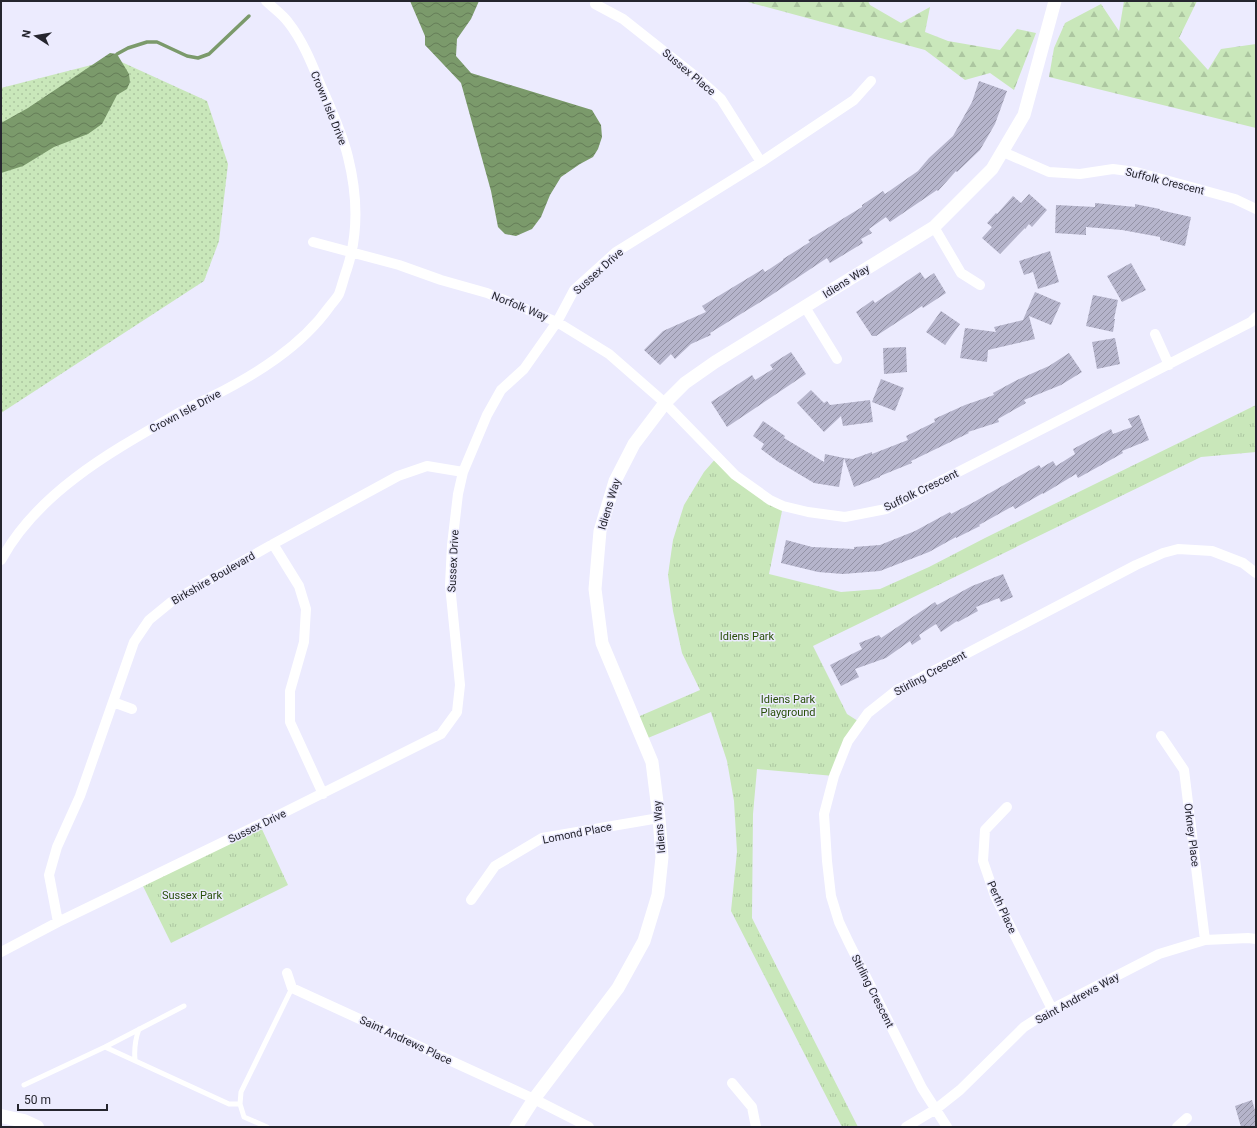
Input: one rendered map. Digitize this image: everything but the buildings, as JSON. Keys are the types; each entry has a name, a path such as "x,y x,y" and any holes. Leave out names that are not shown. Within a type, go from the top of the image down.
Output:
{"main road":[{"path":"1,1116 24,1121 37,1127"}],"street":[{"name":"Crown Isle Drive","path":"1,560 10,542 40,509 66,484 99,460 171,417 212,397 290,349 319,322 338,294 352,253 356,215 354,178 341,132 306,52 288,21 266,1"},
{"name":"Idiens Way","path":"516,1127 534,1099 618,988 644,941 658,895 662,857 652,762 602,643 595,590 600,531 615,481 634,444 665,403 685,382 934,227 992,169 1024,116 1055,1"},
{"name":"Sussex Place","path":"596,4 623,19 700,80 721,99 761,162"},
{"name":"Sussex Drive","path":"1,952 58,922 323,794 441,734 457,712 460,685 450,584 452,544 458,494 463,472 487,415 502,390 524,369 557,322 574,290 616,252 761,162 854,100 871,81"},
{"name":"Suffolk Crescent","path":"1002,152 1049,172 1080,174 1113,169 1136,172 1235,199 1256,210"},
{"path":"934,227 961,273 980,285"},
{"path":"313,242 352,253"},
{"name":"Norfolk Way","path":"352,253 399,265 441,280 487,293 557,322 609,354 665,403"},
{"path":"805,307 837,359"},
{"name":"Suffolk Crescent","path":"665,403 735,475 770,500 783,506 808,512 844,517 886,509 1169,365 1251,322 1256,317"},
{"path":"1155,334 1169,365"},
{"name":"Birkshire Boulevard","path":"58,922 50,875 57,847 80,796 134,642 149,620 171,602 273,544 398,476 427,466 463,472"},
{"path":"273,544 299,586 306,609 304,642 290,691 290,722 323,794"},
{"name":"Stirling Crescent","path":"948,1127 922,1088 839,922 831,896 824,814 834,776 848,742 868,713 897,690 1136,565 1163,553 1178,549 1212,551 1244,563 1256,573"},
{"path":"113,702 132,709"},
{"name":"Orkney Place","path":"1161,736 1184,770 1205,940"},
{"name":"Perth Place","path":"1007,807 985,830 983,861 995,896 1052,1009"},
{"name":"Lomond Place","path":"471,900 494,866 542,838 659,818"},
{"name":"Saint Andrews Way","path":"906,1127 936,1109 960,1090 1024,1027 1052,1009 1159,954 1205,940 1256,939"},
{"path":"287,973 292,988"},
{"name":"Saint Andrews Place","path":"292,988 534,1099"},
{"path":"732,1083 752,1107 756,1127"},
{"path":"534,1099 589,1127"},
{"path":"1177,1127 1187,1118"}],"lane":[{"path":"267,1127 244,1117 240,1104 241,1092 292,988"},
{"path":"24,1085 106,1047 184,1006"},
{"path":"135,1060 135,1040 139,1029"},
{"path":"106,1047 229,1104 240,1104"}],"green space":[{"path":"744,1 868,1 870,5 901,23 930,7 925,32 948,41 1000,50 1017,29 1036,33 1014,90 990,73 965,80 925,50"},
{"path":"1124,1 1197,1 1179,38 1208,70 1221,49 1256,44 1256,128 1049,77 1054,48 1065,23 1101,4 1119,31"},
{"path":"115,59 207,101 228,164 219,241 204,281 1,413 1,88"},
{"name":"Idiens Park","path":"1256,405 1256,452 1201,457 813,646 847,714 861,723 834,776 757,769 753,814 752,918 858,1127 842,1127 731,911 737,852 734,801 727,761 711,712 643,740 633,719 700,690 682,653 673,611 668,575 673,540 684,505 704,472 717,457 783,506 769,574 841,592 880,589 929,567"},
{"name":"Sussex Park","path":"260,825 288,885 171,943 141,882"}],"water":[{"path":"410,1 479,1 471,19 457,39 456,56 471,73 592,110 601,125 602,137 598,149 593,157 561,177 550,195 541,217 532,229 516,236 505,234 498,227 491,191 461,83 425,45 425,36"},
{"path":"110,53 117,54 129,74 130,82 127,89 117,95 102,124 88,134 54,147 23,166 1,173 1,123 28,108"}],"waterway":[{"path":"117,54 128,48 147,42 157,42 187,56 198,58 209,54 249,16"}],"park label":[{"name":"Idiens Park Playground","path":"788,705"}]}
